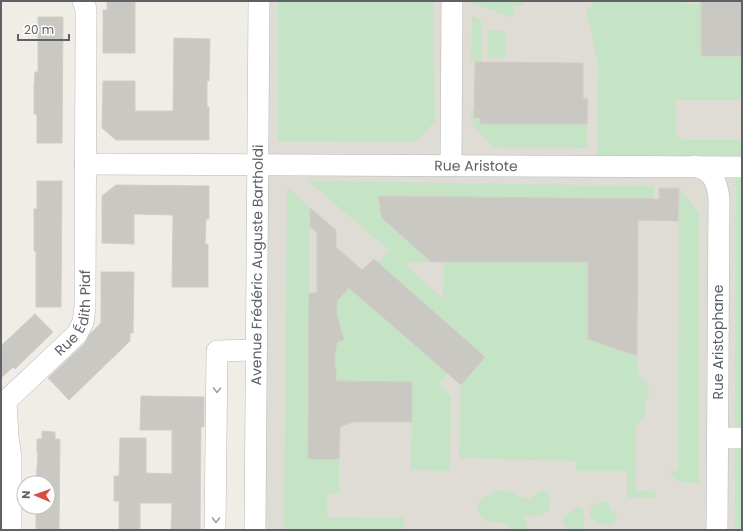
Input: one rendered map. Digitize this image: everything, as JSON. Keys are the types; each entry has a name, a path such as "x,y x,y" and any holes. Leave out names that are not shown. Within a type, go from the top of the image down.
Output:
{"street":[{"name":"Rue Édith Piaf","path":"11,530 11,458 4,437 4,399 77,334 83,322 85,308 86,9 83,1"},
{"name":"Avenue Frédéric Auguste Bartholdi","path":"255,530 259,1"},
{"path":"451,165 452,1"},
{"path":"85,164 258,164"},
{"name":"Rue Aristote","path":"258,164 742,166"},
{"name":"Rue Aristophane","path":"694,166 703,168 710,174 716,182 719,199 717,530"},
{"path":"216,530 217,351 257,350"},
{"path":"717,438 742,438"}],"shaded area":[{"path":"259,1 742,1 742,530 255,530"}],"green space":[{"path":"278,1 433,1 435,121 416,142 278,141"},
{"path":"472,1 523,1 523,6 513,6 513,18 472,3"},
{"path":"592,1 683,1 683,4 701,4 701,56 742,56 742,100 676,100 675,134 682,140 742,140 742,157 597,155 598,65 586,7 592,7"},
{"path":"472,16 481,20 481,62 471,62"},
{"path":"488,30 505,31 505,58 488,57"},
{"path":"471,108 475,108 474,118 481,118 481,124 587,124 587,148 492,147 471,123"},
{"path":"736,172 742,172 742,430 735,429"},
{"path":"308,181 653,186 653,209 382,218 431,262 404,263 443,299 444,262 588,262 588,339 637,357 637,372 646,383 650,392 645,401 646,413 636,427 636,491 655,491 655,498 627,498 627,471 576,471 576,461 459,458 461,385 378,263 389,250"},
{"path":"287,187 310,208 308,459 339,459 339,493 327,494 327,517 404,518 404,530 284,530"},
{"path":"679,188 699,213 699,483 679,482 668,471 678,471"},
{"path":"349,288 448,373 439,384 451,396 450,471 411,470 412,382 354,381 336,388 335,351 337,342 344,339 337,316 337,295 341,291 345,293"},
{"path":"735,445 742,446 742,530 735,530"},
{"path":"498,490 512,492 524,498 530,499 538,492 543,490 548,492 550,499 549,509 543,515 526,514 523,516 528,525 527,530 508,530 506,523 488,522 483,519 477,509 482,498"},
{"path":"602,501 609,503 609,507 613,512 617,513 615,521 611,524 606,525 597,523 590,514 592,506"},
{"path":"578,507 581,507 584,512 584,530 567,530 567,527 563,522 564,516"}],"building":[{"path":"107,1 135,1 135,53 103,53 103,10 107,10"},
{"path":"701,1 742,1 742,56 701,56"},
{"path":"38,17 63,17 62,143 37,143 37,114 34,114 34,88 35,72 38,72"},
{"path":"174,38 210,39 209,81 207,81 209,140 116,140 102,128 103,81 135,81 135,111 173,111"},
{"path":"475,62 583,63 583,98 588,99 587,124 480,124 481,118 474,118"},
{"path":"37,181 62,181 61,307 36,307 34,209 37,209"},
{"path":"116,185 209,186 209,219 206,219 205,244 208,244 208,287 172,287 173,215 134,214 134,244 102,243 102,196"},
{"path":"659,188 679,188 678,221 638,220 637,356 588,339 588,262 431,262 382,218 378,196 659,199"},
{"path":"310,208 336,230 336,247 362,270 374,259 485,357 461,385 349,288 337,301 337,316 344,340 337,342 335,351 336,381 412,382 412,422 353,422 340,427 339,459 308,459 309,293 317,293 317,232 310,227"},
{"path":"101,272 134,272 133,333 130,333 130,341 69,400 48,378 85,343 90,334 101,323"},
{"path":"35,314 53,332 15,369 13,367 1,378 1,346"},
{"path":"141,396 204,397 204,427 201,427 200,530 171,530 172,503 140,503 140,530 119,530 119,501 114,501 114,476 119,476 120,438 146,438 146,473 172,474 172,430 140,430"},
{"path":"42,431 55,432 55,439 60,439 59,530 36,530 36,515 56,515 56,475 37,475 37,439 42,439"}]}
